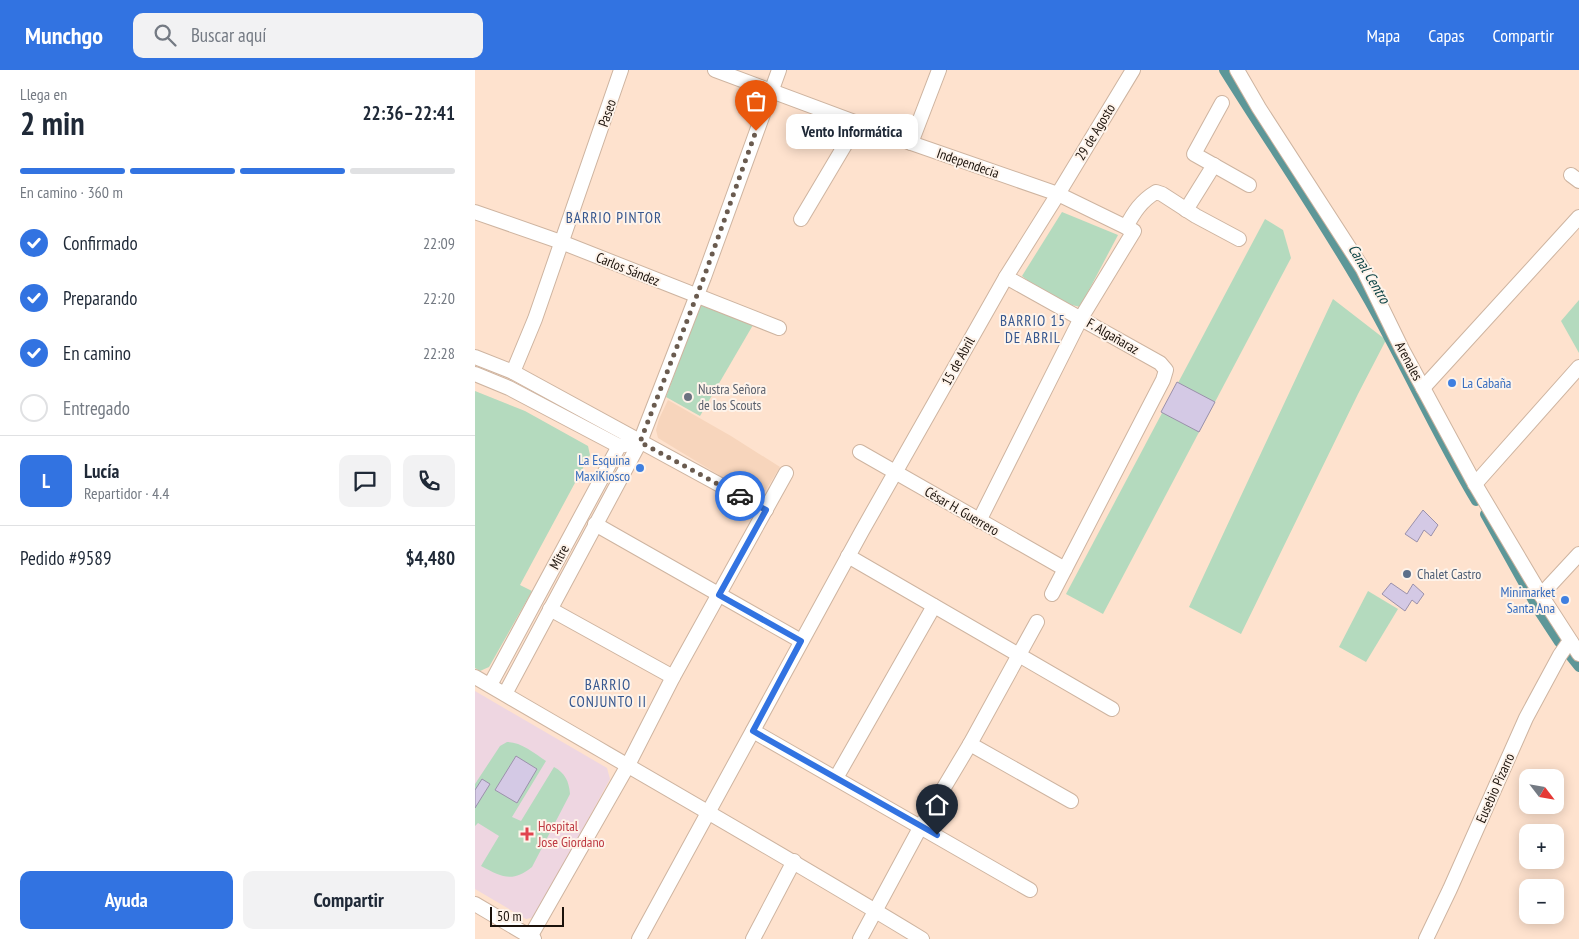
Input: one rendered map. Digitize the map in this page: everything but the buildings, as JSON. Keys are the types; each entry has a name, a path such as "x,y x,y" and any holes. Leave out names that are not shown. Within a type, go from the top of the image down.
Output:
{"street":[{"name":"Paseo","path":"513,372 535,319 621,70"},
{"name":"Independecia","path":"715,70 911,143 1058,194 1130,229"},
{"name":"Mitre","path":"505,694 640,442 697,296 779,70"},
{"path":"911,143 939,70"},
{"name":"Arenales","path":"1237,70 1259,108 1363,269 1423,388 1475,484 1541,595 1569,649"},
{"name":"29 de Agosto","path":"1058,194 1129,71"},
{"path":"1223,103 1194,154 1249,185"},
{"path":"801,219 858,123"},
{"path":"1187,210 1214,165"},
{"path":"979,521 1081,318 1130,229 1137,208 1146,198 1156,192 1162,194 1239,239"},
{"name":"15 de Abril","path":"639,939 801,641 1005,276 1058,194"},
{"name":"Carlos Sández","path":"475,212 561,242 779,328"},
{"path":"1423,388 1579,217"},
{"name":"F. Algañaraz","path":"1005,276 1160,363 1166,370 1163,380 1065,569"},
{"path":"475,357 513,372 766,510"},
{"path":"1475,484 1579,367"},
{"path":"475,374 509,388 619,446 640,442"},
{"name":"Mitre","path":"490,685 619,446"},
{"name":"César H. Guerrero","path":"860,452 1065,569"},
{"path":"475,904 532,938 786,473"},
{"path":"595,524 801,641"},
{"path":"1541,595 1579,554"},
{"path":"848,556 1112,709"},
{"path":"1053,594 1065,569"},
{"path":"836,778 934,606"},
{"path":"551,609 673,677"},
{"path":"860,939 921,826 970,744 1037,622"},
{"name":"Eusebio Pizarro","path":"1426,939 1526,718 1569,649"},
{"path":"475,677 627,767 794,861 922,939"},
{"path":"753,731 1030,890"},
{"path":"970,744 1071,800"},
{"path":"753,939 794,861"}],"shaded area":[{"path":"668,400 780,467 763,495 755,497 658,438 656,430"},
{"name":"Hospital Jose Giordano","path":"475,691 607,768 610,779 535,917 526,919 475,889"}],"green space":[{"path":"1062,212 1118,235 1080,307 1049,295 1022,276"},
{"path":"1265,219 1283,230 1291,258 1103,614 1066,594"},
{"path":"1333,299 1386,340 1241,634 1189,607"},
{"path":"1579,300 1579,353 1561,321"},
{"path":"700,305 753,325 700,416 666,397"},
{"path":"475,391 525,411 588,446 590,455 520,585 532,591 489,667 480,671 475,668"},
{"path":"1368,591 1398,609 1366,662 1339,647"},
{"path":"507,742 522,746 546,761 512,817 521,821 554,767 566,778 570,794 532,867 513,877 495,873 481,866 499,836 478,823 475,826 475,784 500,746"}],"waterway":[{"name":"Canal Centro","path":"1224,70 1316,213 1369,301 1448,452 1476,501"},
{"name":"Canal Centro","path":"1485,514 1540,613 1559,642 1579,667"}],"way so far":[{"path":"740,496 640,442 704,277 756,131"}],"place":[{"name":"Vento Informática","path":"756,131"},
{"name":"La Cabaña","path":"1452,383"},
{"name":"Nustra Señora de los Scouts","path":"688,397"},
{"name":"La Esquina MaxiKiosco","path":"640,468"},
{"name":"Chalet Castro","path":"1407,574"},
{"name":"Minimarket Santa Ana","path":"1565,600"},
{"name":"Hospital Jose Giordano","path":"527,834"}],"district":[{"name":"BARRIO PINTOR","path":"614,218"},
{"name":"BARRIO 15 DE ABRIL","path":"1033,330"},
{"name":"BARRIO CONJUNTO II","path":"608,694"}],"route":[{"path":"740,496 766,510 719,595 801,641 753,731 937,835"}]}
